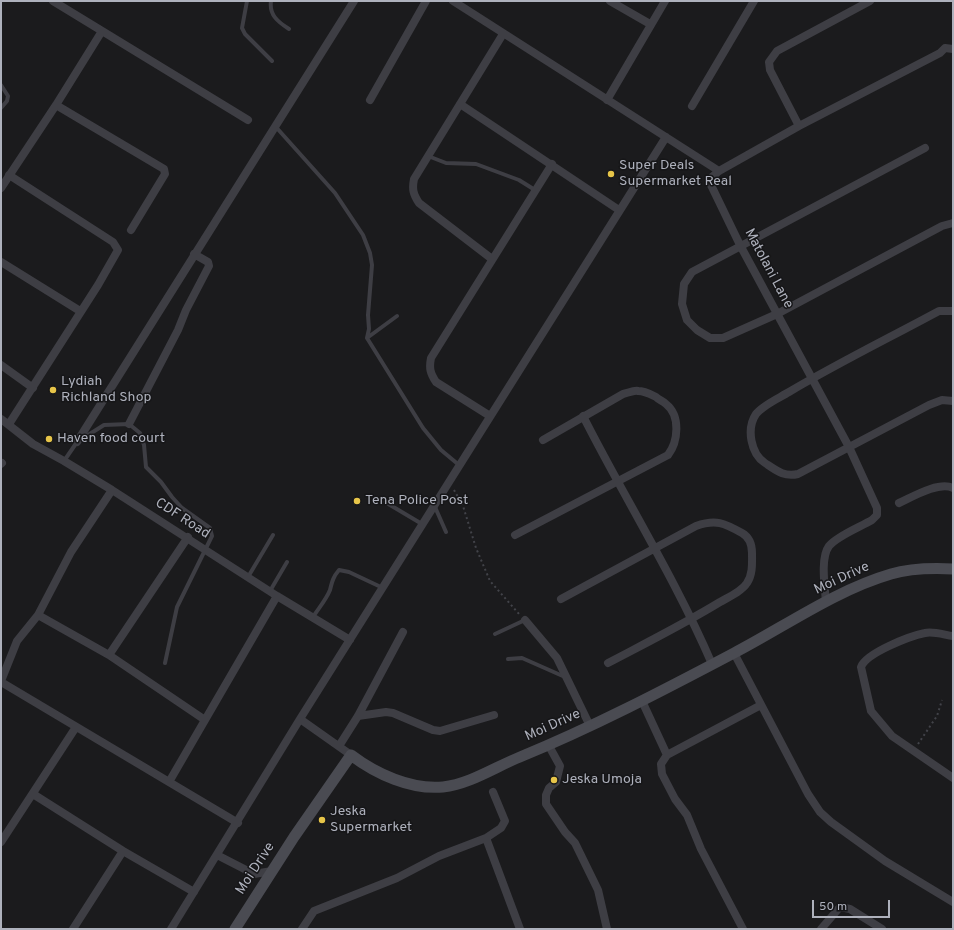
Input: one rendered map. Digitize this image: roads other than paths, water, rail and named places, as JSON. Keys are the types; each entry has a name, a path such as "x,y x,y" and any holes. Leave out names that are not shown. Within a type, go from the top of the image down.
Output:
{"street":[{"path":"53,1 248,120"},
{"path":"77,442 354,1"},
{"path":"370,100 426,1"},
{"path":"453,1 719,171 800,126 940,53 945,48 953,49"},
{"path":"610,1 650,24"},
{"path":"607,100 650,24 665,1"},
{"path":"692,106 754,1"},
{"path":"800,126 770,70 769,62 773,55 778,51 870,1"},
{"path":"1,188 102,31"},
{"path":"492,259 419,203 414,195 412,187 414,179 503,34"},
{"path":"56,104 164,169 165,174 131,230"},
{"path":"460,104 620,210"},
{"path":"171,929 238,823 300,719 384,588 490,416 666,137"},
{"path":"925,148 740,245 692,272 684,284 682,304 687,320 697,330 710,338 723,338 777,314 942,226 953,223"},
{"path":"490,416 442,388 431,375 429,368 431,358 552,164"},
{"name":"Matolani Lane","path":"719,171 712,178 710,183 711,188 811,379 849,446 877,508 877,515 872,520 828,547 824,560 826,602"},
{"path":"9,175 113,242 118,247 118,250 98,285 9,424"},
{"path":"129,424 178,330 186,310 209,266 208,262 194,254"},
{"path":"1,262 80,311"},
{"path":"953,310 939,311 811,379 756,413 753,421 752,435 754,453 760,460 779,472 788,476 798,474 929,405 942,400 953,401"},
{"path":"1,365 33,388"},
{"path":"515,535 668,455 673,447 676,435 672,411 667,404 649,394 637,390 624,394 543,440"},
{"path":"583,416 616,481 656,549 692,618 712,664"},
{"name":"CDF Road","path":"1,420 9,424 33,444 64,460 188,537 273,593 350,640"},
{"path":"898,503 938,486 949,486 953,488"},
{"path":"112,490 71,552 38,615 17,642 1,681 238,823"},
{"path":"561,599 656,549 696,526 708,522 717,521 745,535 750,540 752,548 752,567 747,583 739,590 692,618 608,663"},
{"path":"109,655 188,537"},
{"name":"Moi Drive","path":"235,929 272,871 351,756 371,768 401,782 425,787 443,787 467,780 518,757 549,746 642,701 734,653 826,602 891,574 926,568 953,569"},
{"path":"169,782 205,720 273,593"},
{"path":"38,615 109,655 205,720"},
{"path":"525,620 557,658 590,726"},
{"path":"339,746 358,716 403,632"},
{"path":"953,636 927,632 904,639 863,662 861,667 871,711 892,736 913,752 953,778"},
{"path":"734,653 808,794 820,812 885,861 953,902"},
{"path":"642,701 667,755"},
{"path":"743,929 701,848 687,815 675,799 662,774 661,764 667,755 761,705"},
{"path":"358,716 386,712 393,713 433,730 440,731 494,715"},
{"path":"300,719 351,756"},
{"path":"1,842 76,727"},
{"path":"549,746 560,766 556,782 549,788 546,795 546,804 565,832 575,843 598,890 607,929"},
{"path":"302,929 314,911 397,878 439,856 486,838 501,828 505,821 493,792"},
{"path":"33,794 123,851 194,892"},
{"path":"486,838 520,929"},
{"path":"73,929 123,851"},
{"path":"217,855 254,874 272,871"},
{"path":"820,929 840,906 850,909 882,929"}],"lane":[{"path":"248,1 242,28 245,34 272,62"},
{"path":"271,1 272,14 280,23 289,29"},
{"path":"1,85 8,96 7,101 1,108"},
{"path":"275,126 285,135 292,146 335,193 363,235 370,253 372,265 368,315 369,329 367,338 426,433 441,450 460,466"},
{"path":"428,156 446,163 476,164 519,180 535,190"},
{"path":"367,338 397,316"},
{"path":"64,460 77,442 104,425 129,424 140,433 144,445 146,467 161,482 182,508 210,528 212,536 204,548 177,607 165,663"},
{"path":"385,502 423,525"},
{"path":"434,506 446,532"},
{"path":"248,577 273,535"},
{"path":"273,593 287,562"},
{"path":"312,617 327,595 332,579 338,570 349,572 384,588"},
{"path":"495,634 525,620"},
{"path":"508,659 522,658 566,677"}],"place":[{"name":"Super Deals Supermarket Real","path":"611,174"},
{"name":"Lydiah Richland Shop","path":"53,390"},
{"name":"Haven food court","path":"49,439"},
{"name":"Tena Police Post","path":"357,501"},
{"name":"Jeska Umoja","path":"554,780"},
{"name":"Jeska Supermarket","path":"322,820"}]}
